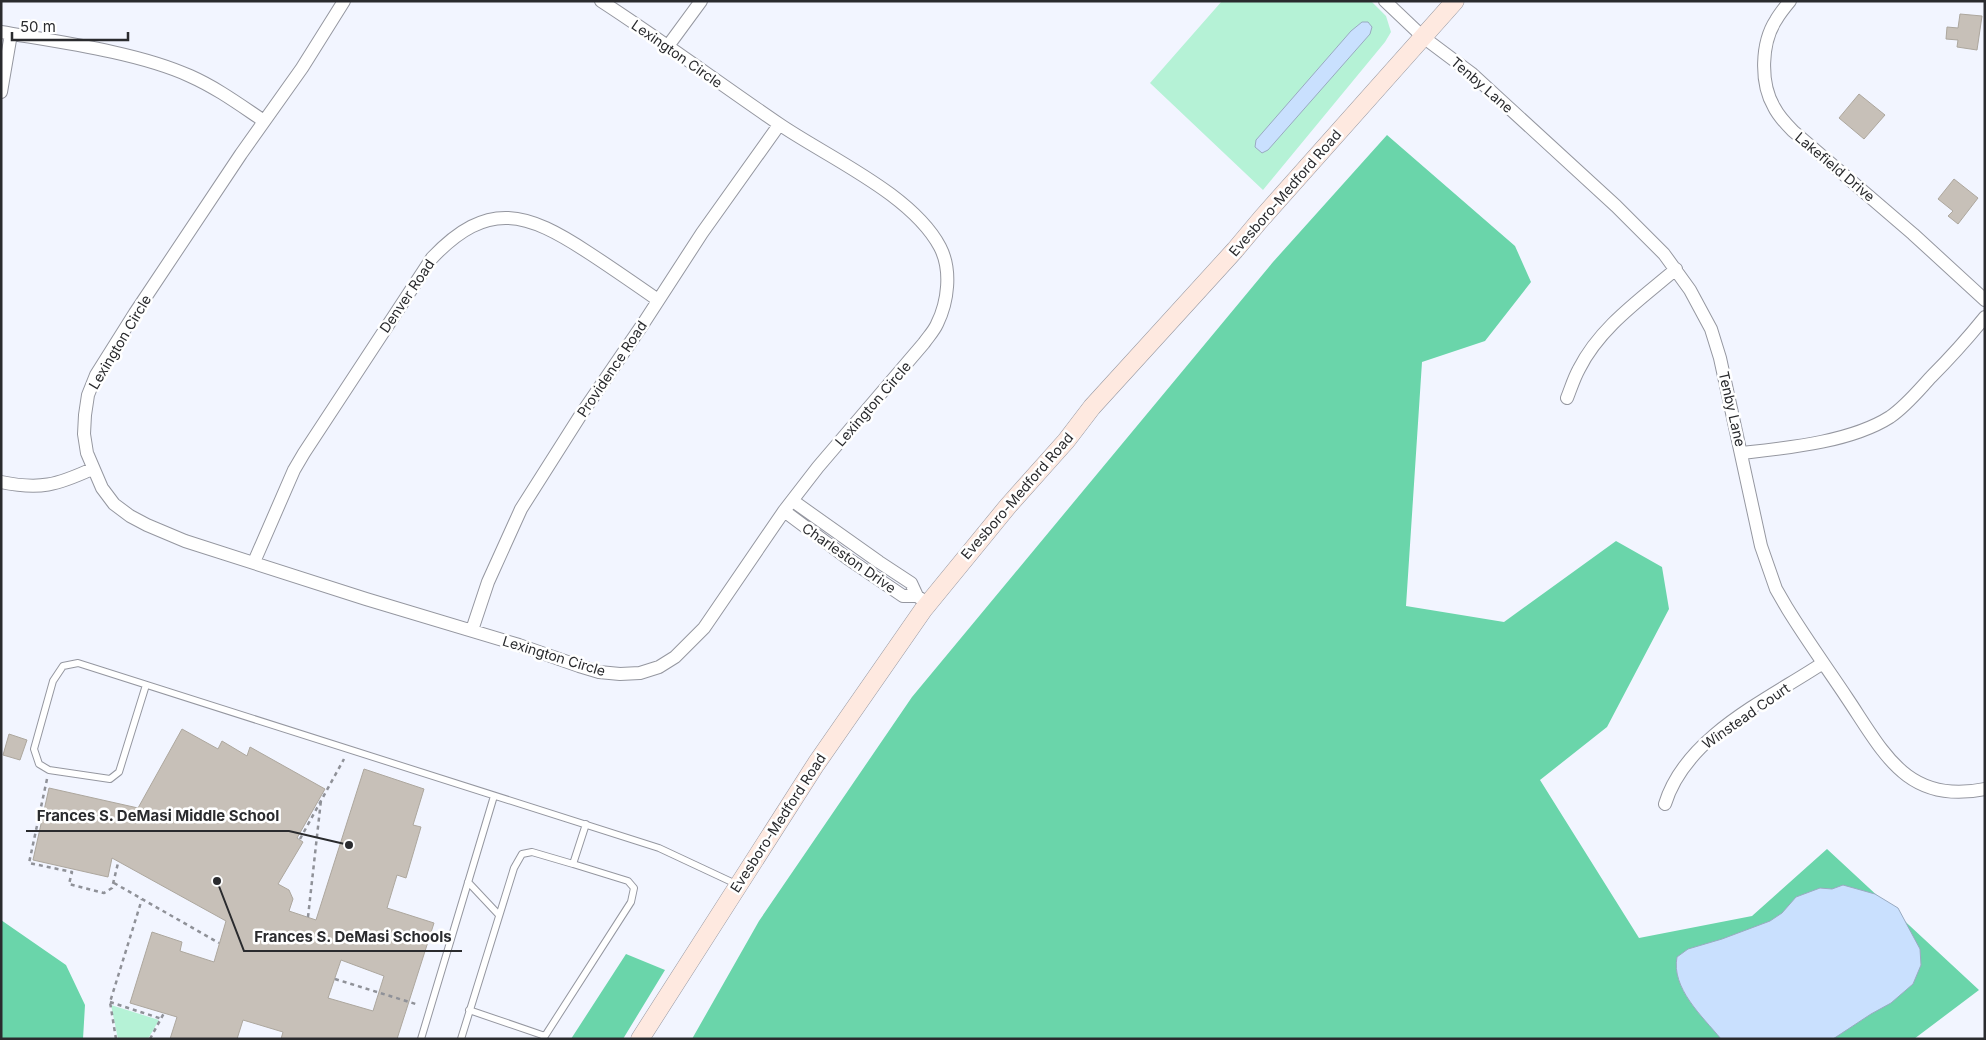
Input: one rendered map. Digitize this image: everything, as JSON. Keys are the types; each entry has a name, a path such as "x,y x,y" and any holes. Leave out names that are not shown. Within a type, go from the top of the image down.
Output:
{"street":[{"name":"Lexington Circle","path":"344,1 302,68 134,313 96,376 88,395 84,434 92,469 102,488 114,504 130,516 147,525 185,541 366,599 472,630 599,672 620,674 640,673 659,667 675,657 704,628 784,511 818,467 908,362 937,324 944,305 947,266 940,248 929,231 906,208 845,164 780,125 601,1"},
{"path":"668,46 701,1"},
{"name":"Tenby Lane","path":"1385,1 1423,37 1471,73 1616,206 1676,269 1690,290 1712,334 1724,371 1755,524 1768,568 1787,608 1892,764 1906,775 1924,785 1944,792 1965,793 1985,789"},
{"name":"Evesboro-Medford Road","path":"640,1039 737,884 922,600 1066,441 1092,407 1235,250 1260,219 1455,1"},
{"name":"Lakefield Drive","path":"1790,1 1775,21 1767,47 1764,74 1773,106 1782,120 1793,132 1913,234 1985,300"},
{"path":"1,92 6,33 107,52 172,69 225,94 264,121"},
{"name":"Providence Road","path":"472,630 488,582 521,509 580,416 706,226 780,125"},
{"name":"Denver Road","path":"254,562 294,470 304,453 432,258 446,243 463,230 481,222 502,218 520,218 538,223 569,240 658,300"},
{"path":"1567,398 1579,368 1599,339 1634,304 1676,269"},
{"path":"1742,453 1798,446 1834,438 1872,426 1889,417 1918,392 1985,317"},
{"path":"1,482 24,487 40,487 68,480 92,469"},
{"name":"Charleston Drive","path":"793,501 912,583 922,600"},
{"name":"Charleston Drive","path":"784,511 847,558 903,596 922,600"},
{"name":"Winstead Court","path":"1665,804 1668,793 1684,766 1710,739 1823,663"}],"lane":[{"path":"146,685 119,772 110,779 48,770 39,764 34,749 53,682 63,666 78,663 659,848 737,884"},
{"path":"421,1039 494,796"},
{"path":"573,864 586,824"},
{"path":"461,1039 514,868 522,854 532,852 573,864 628,881 634,888 631,902 544,1037 470,1010"},
{"path":"468,882 499,915"}],"path":[{"path":"300,839 349,749"},
{"path":"48,770 29,863 72,872 69,884 104,893 112,888 118,862"},
{"path":"308,917 321,800"},
{"path":"114,883 219,943"},
{"path":"116,1039 110,1002 142,899"},
{"path":"335,979 430,1008"},
{"path":"110,1002 162,1018"},
{"path":"150,1039 164,1014"}],"green space":[{"path":"1222,1 1371,1 1386,16 1391,32 1385,42 1263,190 1150,83"},
{"path":"1387,135 1515,246 1531,282 1485,341 1422,362 1406,606 1504,622 1616,541 1662,567 1669,609 1607,727 1540,780 1639,938 1752,916 1827,849 1979,990 1914,1039 692,1039 759,921 912,697 1273,262"},
{"path":"1,920 66,965 85,1005 83,1039 1,1039"},
{"path":"626,954 665,970 623,1039 571,1039"},
{"path":"111,1005 159,1020 148,1039 118,1039"}],"water":[{"path":"1362,22 1368,22 1372,27 1370,34 1268,150 1262,153 1255,147 1256,140 1351,31"},
{"path":"1843,885 1875,894 1898,908 1920,949 1921,965 1913,984 1891,1003 1833,1039 1721,1039 1683,991 1676,968 1677,957 1688,949 1722,939 1770,921 1782,913 1796,897 1820,888 1832,889"}],"building":[{"path":"1960,14 1982,16 1977,50 1957,47 1958,40 1946,39 1947,27 1958,28"},
{"path":"1859,94 1885,115 1864,139 1839,118"},
{"path":"1954,179 1978,198 1958,224 1948,216 1953,211 1938,199"},
{"path":"182,729 218,749 222,741 247,756 250,747 325,789 297,838 303,842 278,884 289,890 293,899 289,911 316,920 364,769 424,789 413,825 421,827 406,878 397,875 387,908 434,923 397,1039 281,1039 283,1032 243,1020 237,1039 170,1039 177,1017 130,1003 152,932 182,942 180,951 214,962 226,921 112,858 108,877 33,860 49,788 138,808","holes":["341,960 384,976 373,1011 328,998"]},
{"path":"9,734 27,740 20,760 3,755"}],"place":[{"name":"Frances S. DeMasi Middle School","path":"349,845"},
{"name":"Frances S. DeMasi Schools","path":"217,881"}]}
